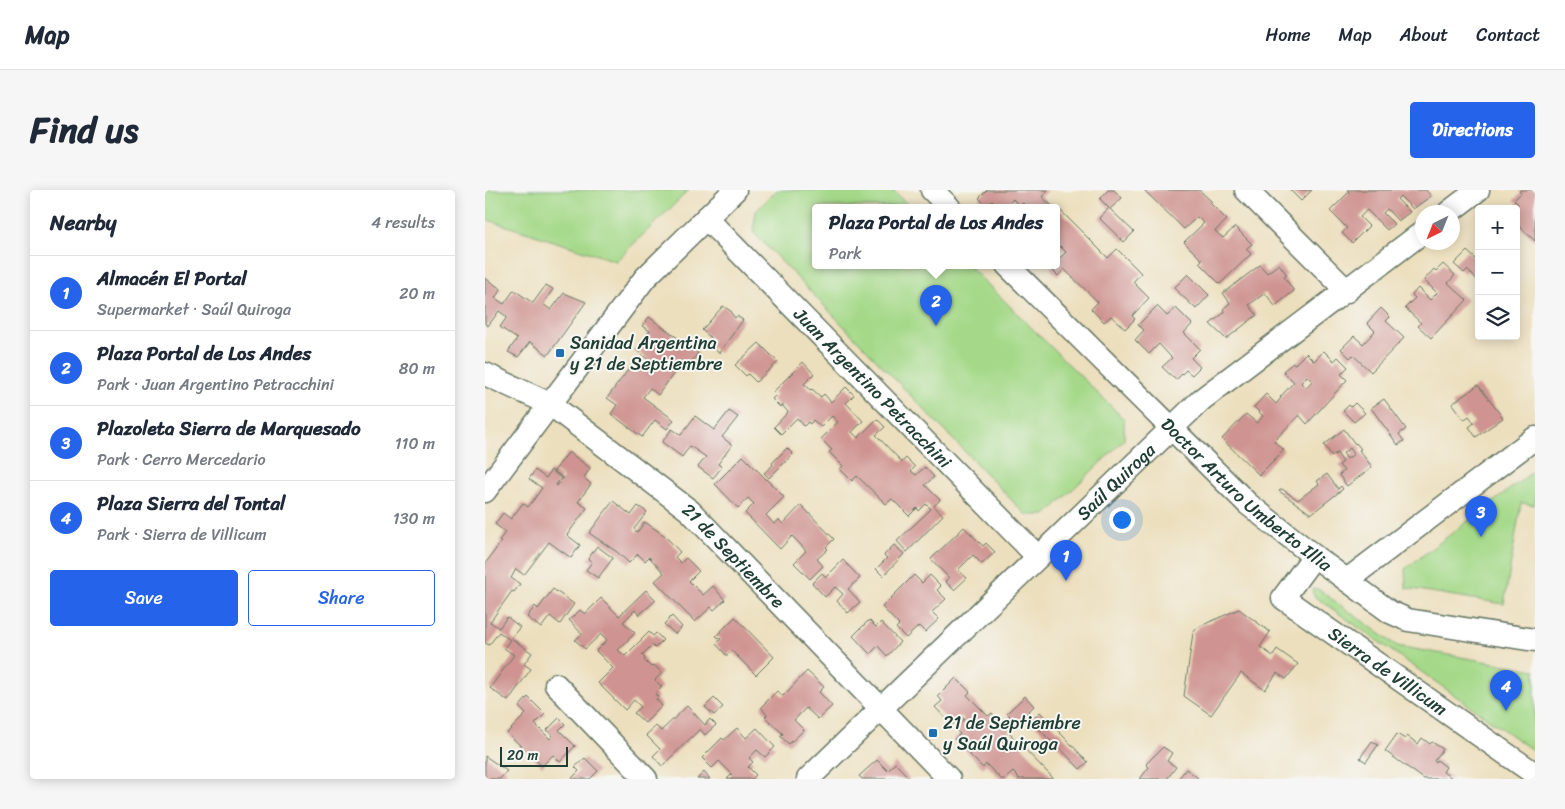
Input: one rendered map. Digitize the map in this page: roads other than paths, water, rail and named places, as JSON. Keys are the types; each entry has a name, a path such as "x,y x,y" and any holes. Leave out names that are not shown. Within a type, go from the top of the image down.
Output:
{"street":[{"path":"485,491 645,278 735,190"},
{"path":"932,190 946,204"},
{"path":"1246,190 1347,290"},
{"path":"1458,205 1478,190"},
{"name":"Juan Argentino Petracchini","path":"706,218 1038,558"},
{"name":"Saúl Quiroga","path":"808,779 1201,400 1415,238"},
{"name":"Doctor Arturo Umberto Illia","path":"1011,269 1248,504 1390,612 1408,620 1535,640"},
{"name":"21 de Septiembre","path":"485,374 550,404 689,511 949,779"},
{"path":"1347,580 1535,438"},
{"name":"Sierra de Villicum","path":"1314,556 1283,598 1535,774"},
{"path":"556,685 646,779"}],"place":[{"name":"Plaza Portal de Los Andes","path":"936,326"},
{"name":"Sanidad Argentina y 21 de Septiembre","path":"560,353"},
{"name":"Plazoleta Sierra de Marquesado","path":"1481,537"},
{"name":"Almacén El Portal","path":"1066,581"},
{"name":"Plaza Sierra del Tontal","path":"1506,711"},
{"name":"21 de Septiembre y Saúl Quiroga","path":"933,733"}]}
